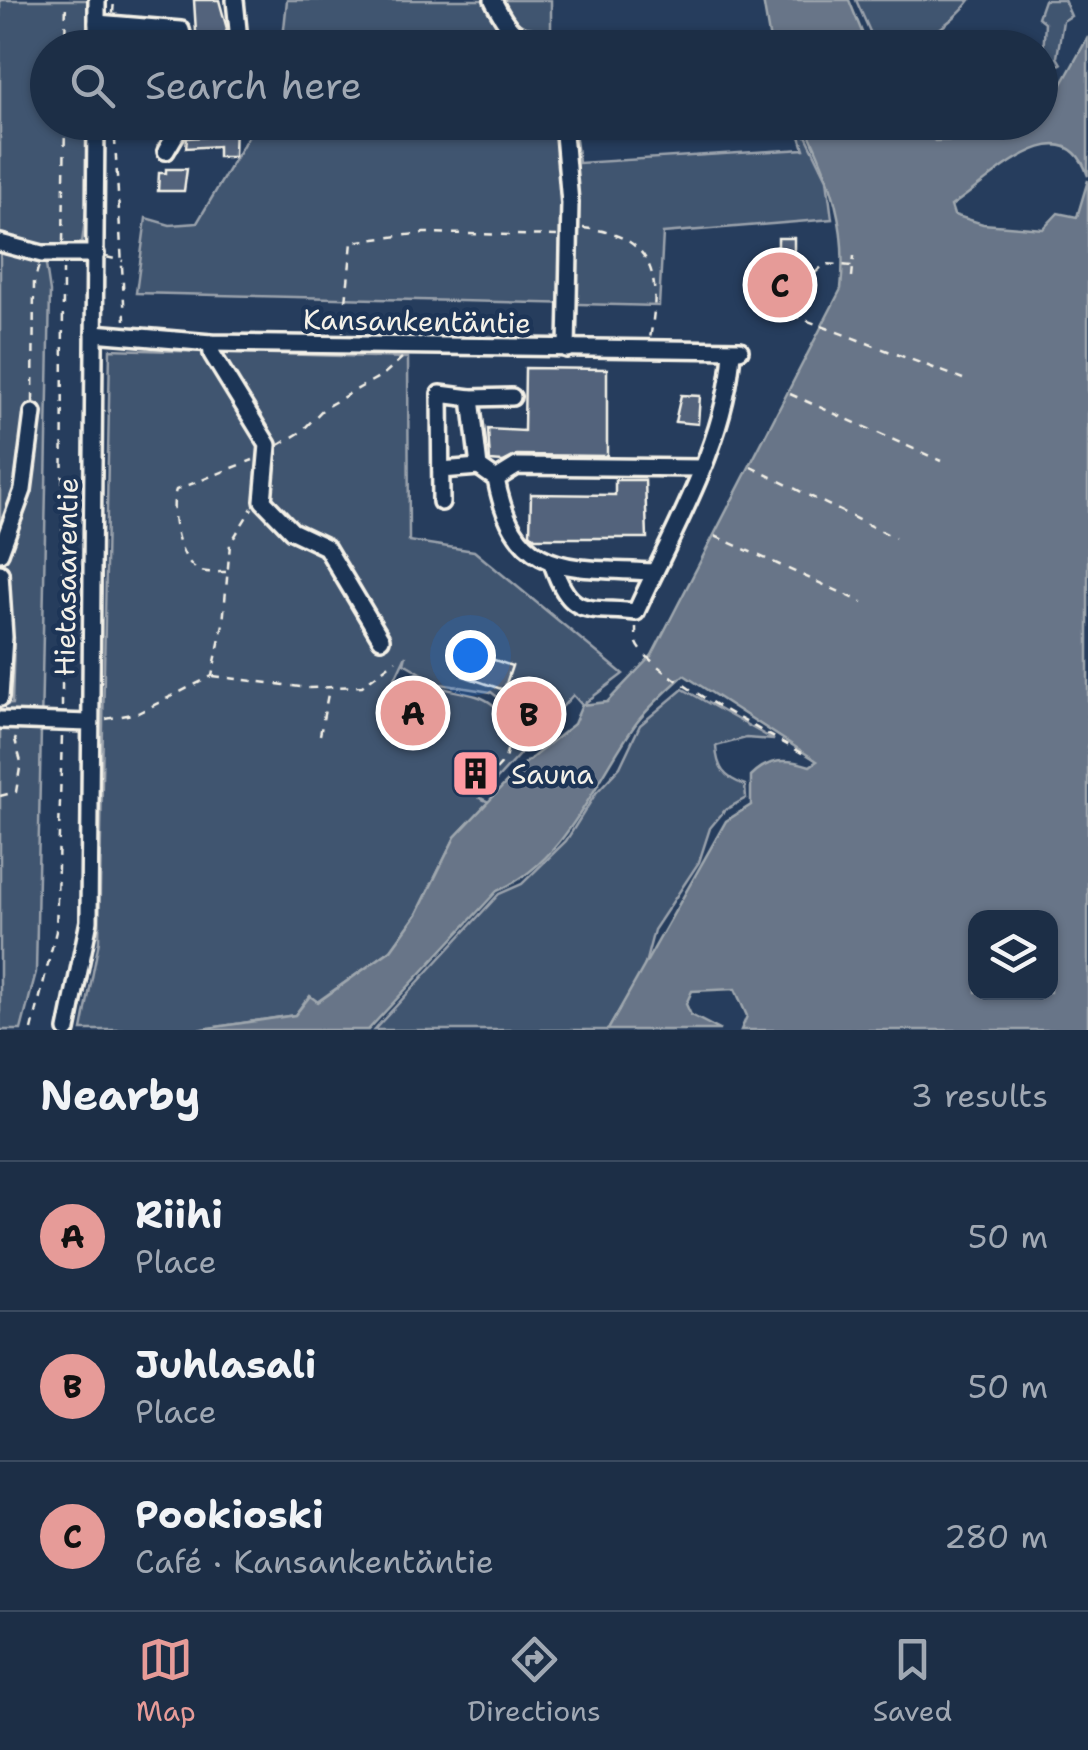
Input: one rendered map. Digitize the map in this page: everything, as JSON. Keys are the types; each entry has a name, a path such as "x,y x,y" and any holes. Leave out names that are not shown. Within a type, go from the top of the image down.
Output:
{"street":[{"path":"97,0 97,30"},
{"path":"236,0 238,30"},
{"path":"493,0 510,30"},
{"path":"97,23 181,30"},
{"name":"Hietasaarentie","path":"67,1030 88,921 96,140"},
{"path":"166,151 172,140"},
{"path":"565,140 570,215 567,349"},
{"path":"0,243 42,254 96,254"},
{"name":"Kansankentäntie","path":"94,333 211,342 736,351 728,391 700,468"},
{"path":"211,342 212,354 263,434 270,458 263,489 270,512 292,531 326,547 381,638"},
{"path":"441,502 440,394 512,397"},
{"path":"471,398 478,467"},
{"path":"0,553 23,490 33,412"},
{"path":"496,479 517,466 700,468 636,612 576,606 563,596 553,566"},
{"path":"441,470 478,467 496,479 512,532 540,560 553,566 654,572"},
{"path":"0,573 4,636 0,698"},
{"path":"0,720 90,723"}],"path":[{"path":"65,30 66,0"},
{"path":"32,1030 56,931 62,722 64,140"},
{"path":"115,140 126,338"},
{"path":"570,215 583,228 606,230 634,242 656,277 658,300 648,349"},
{"path":"342,343 352,242 424,233 569,237"},
{"path":"749,271 772,248"},
{"path":"33,412 34,282 42,254"},
{"path":"96,254 124,262"},
{"path":"852,277 854,256"},
{"path":"815,273 825,264 853,266"},
{"path":"792,315 964,379"},
{"path":"226,572 199,571 190,563 172,502 176,490 270,458 324,408 384,374 415,344"},
{"path":"790,394 941,461"},
{"path":"752,467 895,538"},
{"path":"212,676 223,624 230,544 263,489"},
{"path":"715,536 862,602"},
{"path":"636,612 636,642 645,654 681,683 808,756"},
{"path":"90,723 138,713 212,676 329,687 362,686 396,660"},
{"path":"320,736 329,687"},
{"path":"508,713 514,712"},
{"path":"0,796 16,792 22,762 15,740 25,722"},
{"path":"496,770 506,760 510,736"}],"shaded area":[{"path":"0,0 90,0 90,30 30,30 30,140 90,140 82,243 44,252 50,292 36,972 21,1030 0,1030 0,705 12,704 14,638 0,636"},
{"path":"287,0 551,0 551,30 284,30"},
{"path":"763,0 849,0 861,30 768,30"},
{"path":"856,0 970,0 937,30 869,30"},
{"path":"1044,0 1064,0 1071,16 1063,21 1058,51 1058,30 1045,30 1045,23 1038,17"},
{"path":"1088,37 1088,176 1077,155 1062,146 1044,146 1024,154 951,206 954,215 983,224 1043,229 1058,213 1077,217 1088,180 1088,1030 741,1030 747,1016 735,989 692,991 686,1004 691,1015 720,1030 608,1030 726,821 751,805 751,776 772,763 786,761 810,766 817,761 684,675 635,725 560,841 521,878 497,891 368,1030 196,1030 295,1015 310,996 318,1002 391,950 417,914 455,837 523,765 574,724 582,705 607,702 652,655 841,289 842,244 835,203 811,140 1058,140 1058,91"},
{"path":"246,140 576,140 579,163 804,149 801,140 808,140 827,179 832,219 663,233 659,306 136,293 146,218 170,225 197,223"},
{"path":"110,349 408,358 409,541 474,551 623,674 582,705 573,695 480,798 489,802 455,837 417,914 391,950 317,1002 305,1001 295,1015 196,1030 82,1030 99,941","holes":["406,655 404,663 440,684 491,692 505,703 540,700 546,720 523,729 519,716 514,741 506,741 504,722 488,701 419,679 411,695 421,690 429,720 423,723 420,719 394,735 385,720 378,723 376,719"]},
{"path":"683,689 774,740 746,738 716,746 720,766 732,779 745,785 746,798 725,810 710,828 699,862 654,930 644,968 608,1030 374,1030 499,894 522,884 566,841 596,793 620,767 640,725"}],"building":[{"path":"194,0 219,0 227,30 196,30"},
{"path":"187,140 234,140 234,157 218,157 218,146 186,148"},
{"path":"166,169 187,169 184,191 158,191 159,173 166,173"},
{"path":"778,238 794,238 794,280 779,288 779,280 772,280 767,272 770,251 778,246"},
{"path":"525,368 607,369 607,456 517,455 503,462 490,461 488,429 524,431"},
{"path":"681,395 700,396 698,424 675,422"},
{"path":"615,480 645,480 647,538 535,538 530,533 531,494 615,495"},
{"path":"471,652 512,666 504,690 463,676"},
{"path":"421,689 434,711 394,735 385,720 415,702 411,695"},
{"path":"528,697 540,700 546,721 521,730 527,714 516,718 511,702"},
{"name":"Sauna","path":"474,756 485,758 487,783 478,792 458,772"}],"place":[{"name":"Pookioski","path":"780,285"},
{"name":"Riihi","path":"413,713"},
{"name":"Juhlasali","path":"529,714"},
{"name":"Sauna","path":"476,774"}]}
